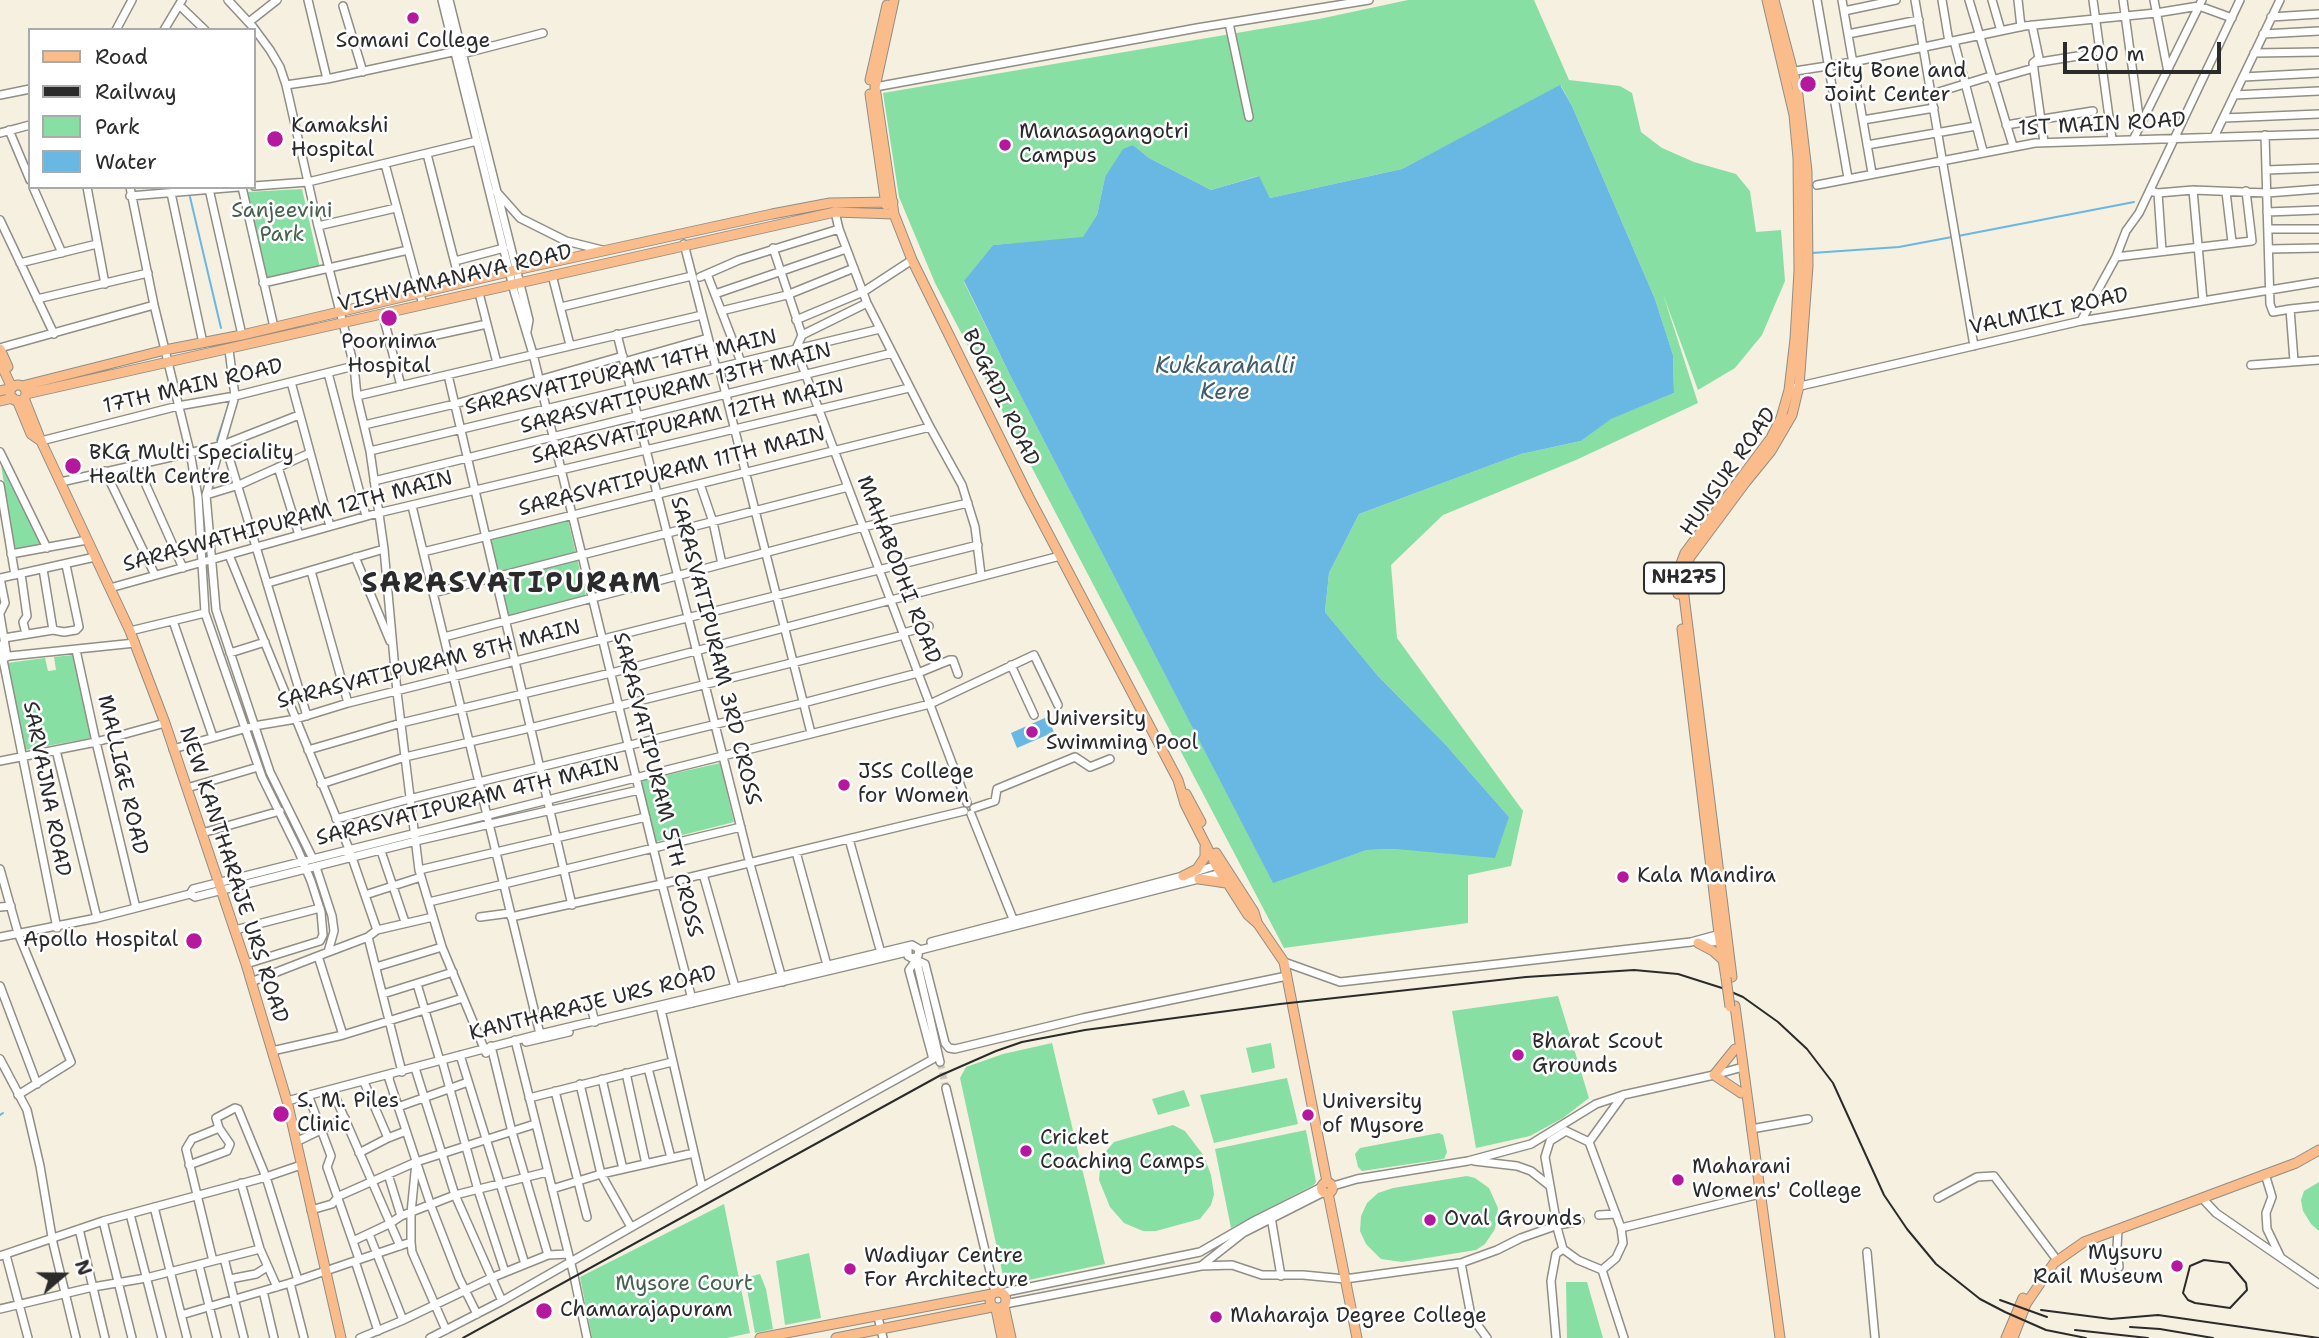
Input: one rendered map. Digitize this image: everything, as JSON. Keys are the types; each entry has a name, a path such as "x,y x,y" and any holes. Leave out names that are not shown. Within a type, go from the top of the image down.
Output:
{"main road":[{"path":"889,0 869,87 890,202"},
{"name":"BOGADI ROAD","path":"894,0 875,87 890,214 910,261 921,278 1060,556 1191,801 1227,883 1248,915 1258,923"},
{"path":"1767,0 1788,72"},
{"path":"1774,0 1788,72"},
{"name":"HUNSUR ROAD","path":"1758,1195 1735,1049 1729,977 1683,589 1684,570 1690,557 1771,451 1792,415 1795,339 1804,253 1798,158 1788,72"},
{"name":"VISHVAMANAVA ROAD","path":"0,401 165,350 242,335 513,271 830,203 890,202"},
{"name":"VISHVAMANAVA ROAD","path":"0,391 19,393 229,350 684,244 835,212 890,214"},
{"name":"NEW KANTHARAJE URS ROAD","path":"0,349 130,631 165,723 235,930 272,1051 287,1104 341,1338"},
{"name":"NEW KANTHARAJE URS ROAD","path":"0,362 19,393"},
{"name":"BOGADI ROAD","path":"1182,788 1185,804 1205,844 1254,912 1258,923 1284,961"},
{"path":"1183,876 1197,869 1202,862 1205,857 1205,844"},
{"path":"1199,879 1227,883"},
{"path":"1724,937 1724,961 1729,977"},
{"path":"1694,943 1713,951 1724,961"},
{"path":"1284,961 1357,1338"},
{"path":"1732,1006 1778,1338"},
{"path":"1735,1049 1714,1075 1741,1093"},
{"path":"2212,1192 2296,1163 2319,1150"},
{"path":"2013,1338 2026,1304 2054,1263 2084,1242 2294,1158 2303,1157"},
{"path":"2006,1338 2021,1301 2054,1256 2082,1237 2202,1196"},
{"path":"996,1293 989,1302 999,1306 1011,1338"},
{"path":"760,1338 782,1336 996,1293 1006,1298 999,1306 882,1334 836,1338"},
{"path":"999,1306 1002,1338"}],"street":[{"path":"117,28 132,0"},
{"path":"231,1 250,26 277,0"},
{"path":"308,0 327,79"},
{"path":"442,0 459,52 496,190 513,271"},
{"path":"449,0 477,141 504,248 513,271"},
{"path":"875,87 1369,0"},
{"path":"1817,0 1848,178"},
{"path":"1842,0 1872,173"},
{"path":"1844,11 1896,0"},
{"path":"1915,0 1974,346"},
{"path":"1942,0 1983,151"},
{"path":"1969,0 2012,146"},
{"path":"1992,0 2001,31"},
{"path":"2018,0 2021,27"},
{"path":"2093,0 2112,139"},
{"path":"2123,0 2140,125"},
{"path":"2154,0 2167,66"},
{"path":"2081,321 2116,257 2126,231 2154,192 2175,139 2240,0"},
{"path":"2214,137 2280,0"},
{"path":"165,28 181,2 200,28"},
{"path":"1788,72 1853,62 2032,25 2156,13 2200,3 2232,18"},
{"path":"2134,138 2200,3"},
{"path":"343,6 363,72"},
{"path":"2271,17 2319,14"},
{"path":"1848,34 1919,20"},
{"path":"1229,23 1249,117"},
{"path":"2032,25 2039,58 2034,65 2044,142"},
{"path":"2263,34 2319,31"},
{"path":"286,85 363,72 543,33"},
{"path":"256,34 281,67 328,269 354,366 384,549 392,648 420,873 442,947 488,1049 548,1255"},
{"path":"1932,94 2034,65 2101,50"},
{"path":"2254,53 2319,52"},
{"path":"2243,77 2319,73"},
{"path":"0,95 28,89"},
{"path":"2234,95 2319,91"},
{"path":"1863,120 1934,108"},
{"path":"2006,125 2093,111"},
{"path":"2224,118 2319,114"},
{"path":"0,133 28,125"},
{"path":"1867,145 1976,126"},
{"path":"9,130 28,174"},
{"name":"1ST MAIN ROAD","path":"1817,185 1983,151 2044,142 2319,134"},
{"path":"2265,135 2270,304 2273,312 2319,306"},
{"path":"256,186 308,183 477,141"},
{"path":"427,153 460,283"},
{"path":"385,164 423,305"},
{"path":"2266,170 2319,168"},
{"path":"34,189 62,253"},
{"path":"87,189 105,284"},
{"path":"189,189 171,193 130,192 190,452 198,498 205,613 258,767 305,866 320,908 323,928 320,941 246,964"},
{"path":"209,189 242,335"},
{"path":"240,189 274,327"},
{"path":"2154,192 2319,189"},
{"path":"496,190 520,218 566,241 607,250"},
{"path":"2193,190 2203,301"},
{"path":"2116,257 2252,241 2246,191"},
{"path":"2154,192 2162,251"},
{"path":"2226,192 2232,242"},
{"path":"171,193 203,343"},
{"path":"318,226 396,208"},
{"path":"2267,212 2319,210"},
{"path":"835,212 867,303 962,485 978,545 981,575"},
{"path":"0,220 54,334"},
{"path":"561,307 700,276 773,248 839,229"},
{"path":"2268,229 2319,229"},
{"path":"20,263 97,244"},
{"path":"684,244 700,276 715,294 741,362"},
{"path":"455,261 504,248"},
{"path":"773,248 802,335"},
{"path":"2269,249 2319,248"},
{"path":"715,294 846,249"},
{"path":"263,283 408,250"},
{"path":"796,320 863,292 910,261"},
{"path":"721,311 787,295 854,268"},
{"name":"SARASVATIPURAM 5TH CROSS","path":"513,271 529,320 527,332 692,1000"},
{"path":"37,299 148,273"},
{"path":"552,275 570,345"},
{"path":"700,276 702,315 726,395 811,733"},
{"name":"VALMIKI ROAD","path":"1794,387 2081,321 2319,282"},
{"path":"480,293 497,363"},
{"path":"796,349 802,335 867,303"},
{"path":"0,349 154,305"},
{"path":"2290,309 2294,362"},
{"path":"383,315 401,386"},
{"path":"357,396 702,315"},
{"path":"390,345 487,324"},
{"name":"SARASVATIPURAM 14TH MAIN","path":"370,451 880,329"},
{"name":"SARASVATIPURAM 3RD CROSS","path":"617,334 750,864 782,979"},
{"path":"364,425 708,338"},
{"name":"MAHABODHI ROAD","path":"796,349 969,809 1015,922"},
{"path":"229,350 235,396 206,495 216,610 270,772 315,863 332,916 334,931 328,952"},
{"name":"SARASVATIPURAM 13TH MAIN","path":"374,481 892,353"},
{"path":"2251,365 2319,360"},
{"name":"17TH MAIN ROAD","path":"41,441 178,406 235,396 354,366"},
{"path":"328,373 366,516"},
{"path":"448,375 572,905"},
{"path":"290,382 330,526"},
{"name":"SARASVATIPURAM 12TH MAIN","path":"475,490 909,388"},
{"path":"61,482 222,445 299,415"},
{"name":"SARASVATIPURAM 11TH MAIN","path":"423,552 930,427"},
{"path":"222,445 239,485 307,716"},
{"path":"0,452 47,548"},
{"path":"206,495 239,485 310,453"},
{"path":"137,465 183,568"},
{"path":"278,467 299,535"},
{"path":"105,471 155,576"},
{"path":"700,484 713,522 722,564"},
{"path":"0,485 3,522 27,617 23,622 26,634"},
{"path":"433,593 848,487"},
{"name":"SARASWATHIPURAM 12TH MAIN","path":"110,588 366,516 475,490"},
{"path":"443,637 863,527 968,503"},
{"path":"412,506 540,1034"},
{"path":"11,554 87,540"},
{"name":"SARASVATIPURAM 8TH MAIN","path":"173,749 254,726 296,719 348,703 978,545"},
{"path":"268,583 384,549"},
{"path":"229,555 353,858 377,930"},
{"path":"308,750 401,723 611,673 1060,556"},
{"path":"0,578 95,557"},
{"path":"355,557 392,648"},
{"path":"2,642 26,634 53,630 64,632 79,627 66,565"},
{"path":"43,569 53,630"},
{"path":"311,571 348,703"},
{"name":"SARVAJNA ROAD","path":"0,578 5,603 0,614 3,657 57,928"},
{"path":"130,631 205,613"},
{"path":"173,621 213,737"},
{"path":"321,784 405,757 793,663 929,626"},
{"path":"230,653 265,642"},
{"path":"3,657 135,643"},
{"name":"MALLIGE ROAD","path":"76,649 136,908"},
{"path":"1034,715 1011,665 1034,655 1058,705"},
{"path":"336,819 803,704 918,673 952,660 958,674"},
{"name":"SARASVATIPURAM 4TH MAIN","path":"315,863 381,851 486,815 930,704 1011,665"},
{"path":"0,761 96,742 165,723"},
{"path":"56,750 97,918"},
{"path":"480,917 572,905 750,864 995,801 997,789 1075,757 1090,767 1110,760"},
{"path":"187,788 258,767"},
{"name":"SARASVATIPURAM 4TH MAIN","path":"0,937 57,928 190,894 195,897 219,887 315,863 349,849 489,824 639,790"},
{"path":"202,833 280,811"},
{"path":"365,895 420,873 496,852 646,817"},
{"path":"429,902 741,827"},
{"path":"849,839 881,953"},
{"path":"381,851 405,922"},
{"path":"796,852 827,965"},
{"name":"KANTHARAJE URS ROAD","path":"516,1042 540,1034 782,979 914,952 1183,876 1221,868"},
{"name":"KANTHARAJE URS ROAD","path":"1110,897 1199,879 1221,868"},
{"path":"0,872 19,933 71,1062 19,1096"},
{"path":"703,874 735,987"},
{"path":"0,907 11,906"},
{"path":"235,930 320,908"},
{"path":"251,982 368,937 377,930 433,917"},
{"path":"368,937 402,1072"},
{"path":"1284,961 1340,982 1694,943 1724,937"},
{"path":"376,967 442,947"},
{"path":"914,952 925,964 945,1043 949,1048 955,1049 1083,1018 1287,976"},
{"path":"914,952 940,1062"},
{"path":"430,1338 502,1301 933,1059 909,970 914,952"},
{"name":"KANTHARAJE URS ROAD","path":"287,1104 488,1049 661,1010 735,987 782,979 827,965 881,953 914,952"},
{"path":"318,956 343,1035"},
{"path":"383,994 453,972"},
{"path":"417,984 505,1272"},
{"path":"0,986 37,1084"},
{"path":"272,1051 343,1035 463,998"},
{"path":"591,1007 595,1022"},
{"path":"661,1010 702,1187"},
{"path":"516,1042 587,1338"},
{"path":"461,1057 525,1264"},
{"path":"0,1059 25,1108 76,1338"},
{"path":"529,1098 671,1062"},
{"path":"648,1068 671,1158"},
{"path":"946,1088 996,1293 1200,1252 1252,1222 1327,1188 1355,1179 1468,1161 1531,1144 1554,1133 1582,1111 1623,1095 1740,1068"},
{"path":"416,1070 455,1195 502,1301"},
{"name":"KANTHARAJE URS ROAD","path":"390,1077 416,1070"},
{"path":"626,1073 646,1164"},
{"path":"390,1077 431,1206 464,1289 477,1314"},
{"path":"602,1079 623,1169"},
{"path":"398,1107 468,1082"},
{"path":"364,1084 388,1138"},
{"name":"KANTHARAJE URS ROAD","path":"287,1104 334,1094 364,1084"},
{"path":"580,1084 601,1174 631,1227"},
{"path":"555,1091 587,1217"},
{"path":"334,1094 400,1246"},
{"path":"1589,1142 1623,1095"},
{"path":"310,1100 331,1156 327,1167 353,1241 378,1331"},
{"path":"190,1165 228,1151 230,1144 216,1120 218,1116 235,1108 240,1111 266,1177 294,1281 304,1338"},
{"path":"296,1142 345,1118"},
{"path":"1751,1129 1808,1119"},
{"path":"311,1210 332,1204 338,1196 416,1162 536,1124"},
{"path":"214,1261 186,1149 192,1139 219,1128"},
{"path":"359,1153 406,1131"},
{"path":"1554,1133 1569,1131 1589,1142 1621,1228 1623,1243 1616,1258 1602,1269"},
{"path":"1554,1133 1547,1145 1545,1157 1563,1249 1577,1260 1602,1269"},
{"path":"552,1189 601,1174 694,1153"},
{"path":"1468,1161 1517,1166 1531,1171 1551,1186"},
{"path":"416,1162 411,1213 412,1252 446,1329"},
{"path":"28,1338 3,1256 103,1221 301,1165"},
{"path":"353,1241 401,1216 455,1195 547,1172"},
{"path":"388,1174 401,1216"},
{"path":"2265,1174 2272,1197 2266,1213 2267,1229 2280,1257"},
{"path":"1938,1198 1977,1177 1994,1176 2054,1256"},
{"path":"241,1184 260,1249 277,1287"},
{"path":"1201,1266 1243,1233 1327,1188"},
{"path":"2212,1192 2213,1208"},
{"path":"1621,1228 1758,1195"},
{"path":"2202,1196 2216,1213 2319,1284"},
{"path":"154,1207 187,1338"},
{"path":"130,1214 162,1338"},
{"path":"1599,1215 1616,1214"},
{"path":"1271,1217 1281,1276"},
{"path":"103,1221 132,1338"},
{"path":"999,1306 1201,1266 1232,1265 1262,1275 1345,1279 1461,1263 1558,1225 1580,1221"},
{"path":"79,1229 105,1338"},
{"path":"2118,1229 2116,1248 2119,1267"},
{"path":"369,1234 375,1256 403,1320"},
{"path":"181,1315 277,1287 372,1254 375,1256 411,1242"},
{"path":"0,1309 93,1287 146,1278 260,1249"},
{"path":"1556,1338 1551,1281 1556,1254 1563,1249"},
{"path":"1867,1252 1875,1338"},
{"path":"360,1338 505,1272 548,1255 568,1254"},
{"path":"224,1258 244,1338"},
{"path":"1461,1263 1471,1316 1487,1338"},
{"path":"199,1265 217,1338"},
{"path":"230,1279 256,1274 267,1266"},
{"path":"1602,1269 1624,1338"},
{"path":"263,1291 274,1338"},
{"path":"878,1317 882,1334"}],"green space":[{"path":"1408,0 1534,0 1569,80 1620,86 1632,93 1641,132 1662,148 1694,162 1736,174 1750,191 1756,232 1781,230 1785,281 1762,335 1735,368 1698,390 1663,294 1698,403 1576,460 1443,515 1391,565 1397,638 1523,811 1511,866 1468,875 1468,923 1284,948 935,283 899,197 883,93 1319,19","holes":["1561,86 1655,299 1673,355 1674,393 1610,419 1581,441 1521,454 1359,514 1329,573 1325,612 1378,676 1445,744 1509,817 1396,849 1367,850 1273,882 964,282 993,245 1083,238 1097,215 1105,177 1133,145 1149,158 1211,190 1258,176 1270,198 1402,169"]},
{"name":"Sanjeevini Park","path":"302,189 320,268 267,278 247,192"},
{"path":"0,458 42,545 14,549"},
{"path":"568,520 586,596 507,617 489,539"},
{"path":"73,655 91,738 25,750 7,663 45,658 48,671 56,670 54,657"},
{"path":"720,763 734,822 655,842 641,781"},
{"name":"Bharat Scout Grounds","path":"1558,996 1589,1098 1563,1118 1530,1136 1476,1148 1452,1011"},
{"name":"Cricket Coaching Camps","path":"1052,1043 1105,1264 1005,1285 960,1078 966,1067 1003,1054"},
{"path":"1271,1043 1275,1068 1252,1073 1246,1048"},
{"path":"1287,1078 1298,1124 1214,1143 1200,1095"},
{"path":"1184,1090 1190,1106 1158,1115 1152,1099"},
{"path":"1173,1125 1185,1131 1204,1156 1214,1194 1211,1205 1200,1219 1156,1231 1143,1231 1124,1223 1110,1207 1099,1180 1101,1157 1114,1142"},
{"path":"1306,1130 1316,1182 1314,1185 1231,1228 1215,1149"},
{"path":"1439,1133 1443,1135 1447,1152 1444,1159 1362,1171 1358,1167 1355,1154 1360,1148"},
{"name":"Oval Grounds","path":"1467,1176 1489,1188 1498,1208 1495,1229 1485,1244 1476,1250 1402,1262 1381,1259 1366,1244 1360,1231 1361,1216 1367,1203 1378,1193"},
{"path":"2319,1182 2319,1231 2303,1211 2301,1200 2304,1191"},
{"name":"Mysore Court","path":"724,1204 750,1333 727,1338 592,1338 580,1277"},
{"path":"809,1253 821,1318 785,1325 776,1261"},
{"path":"760,1274 766,1289 773,1329 755,1333 745,1278"},
{"path":"1566,1282 1587,1282 1603,1338 1567,1338"}],"water":[{"name":"Kukkarahalli Kere","path":"1560,85 1572,106 1655,299 1673,355 1674,393 1611,419 1581,441 1521,454 1359,514 1329,573 1325,612 1378,676 1445,744 1509,817 1495,858 1396,849 1367,850 1273,883 964,281 993,245 1083,237 1097,215 1105,177 1123,149 1133,145 1149,158 1211,190 1259,176 1270,198 1402,169"},
{"name":"University Swimming Pool","path":"1047,717 1054,732 1017,748 1011,733"}],"waterway":[{"path":"190,197 221,328"},
{"path":"1958,236 2134,202"},
{"path":"1812,253 1899,247 1952,237"},
{"path":"217,440 229,404"},
{"path":"207,481 215,449"},
{"path":"202,505 207,557"}],"tunnel":[{"path":"940,1062 946,1088"}],"railway":[{"path":"463,1338 939,1076 1022,1042 1085,1030 1280,1004 1526,977 1634,970 1678,974 1722,988 1743,997 1778,1022 1807,1049 1833,1083 1884,1195 1936,1264 1980,1299 2005,1312 2046,1330 2086,1338"},
{"path":"2204,1260 2229,1263 2246,1283 2247,1290 2230,1308 2195,1303 2188,1300 2183,1293 2190,1266 2204,1260"},
{"path":"2000,1300 2047,1317"},
{"path":"2041,1310 2111,1319 2158,1315 2319,1338"},
{"path":"2130,1327 2213,1338"},
{"path":"2075,1330 2148,1338"}],"place":[{"name":"Somani College","path":"413,18"},
{"name":"City Bone and Joint Center","path":"1808,84"},
{"name":"Kamakshi Hospital","path":"275,139"},
{"name":"Manasagangotri Campus","path":"1005,145"},
{"name":"Poornima Hospital","path":"389,318"},
{"name":"BKG Multi Speciality Health Centre","path":"73,466"},
{"name":"University Swimming Pool","path":"1032,732"},
{"name":"JSS College for Women","path":"844,785"},
{"name":"Kala Mandira","path":"1623,877"},
{"name":"Apollo Hospital","path":"194,941"},
{"name":"Bharat Scout Grounds","path":"1518,1055"},
{"name":"S. M. Piles Clinic","path":"281,1114"},
{"name":"University of Mysore","path":"1308,1115"},
{"name":"Cricket Coaching Camps","path":"1026,1151"},
{"name":"Maharani Womens' College","path":"1678,1180"},
{"name":"Oval Grounds","path":"1430,1220"},
{"name":"Mysuru Rail Museum","path":"2177,1266"},
{"name":"Wadiyar Centre For Architecture","path":"850,1269"},
{"name":"Chamarajapuram","path":"544,1311"},
{"name":"Maharaja Degree College","path":"1216,1317"}],"district":[{"name":"SARASVATIPURAM","path":"512,585"}]}
